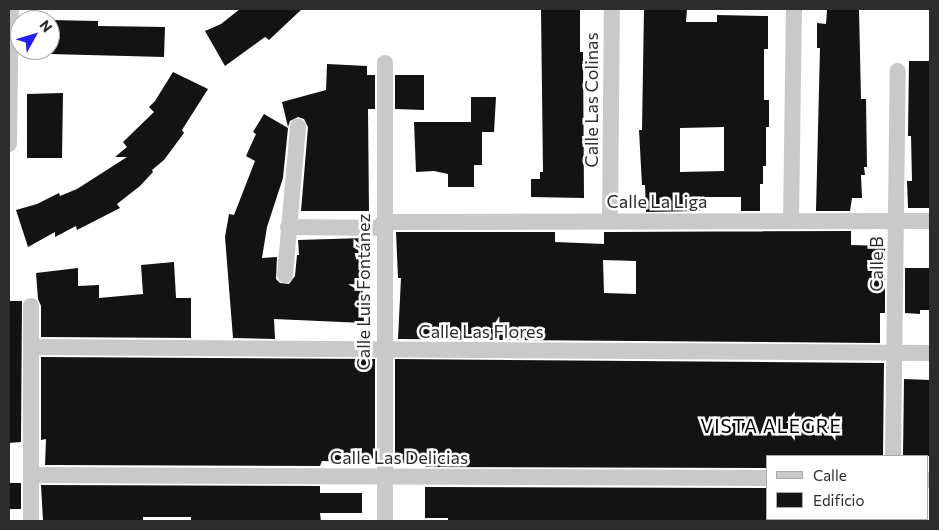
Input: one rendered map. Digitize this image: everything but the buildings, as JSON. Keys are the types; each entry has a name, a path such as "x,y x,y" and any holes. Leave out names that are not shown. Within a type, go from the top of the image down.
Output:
{"street":[{"path":"9,144 11,9"},
{"name":"Calle Las Colinas","path":"610,221 612,9"},
{"path":"791,221 794,9"},
{"name":"Calle Luis Fontánez","path":"384,63 383,350 385,521"},
{"name":"Calle B","path":"892,455 898,72"},
{"path":"285,275 298,127"},
{"name":"Calle La Liga","path":"288,227 610,221 930,221"},
{"path":"31,306 31,521"},
{"name":"Calle Las Flores","path":"31,347 930,352"},
{"name":"Calle Las Delicias","path":"31,475 766,478"}],"district":[{"name":"VISTA ALEGRE","path":"771,426"}]}
